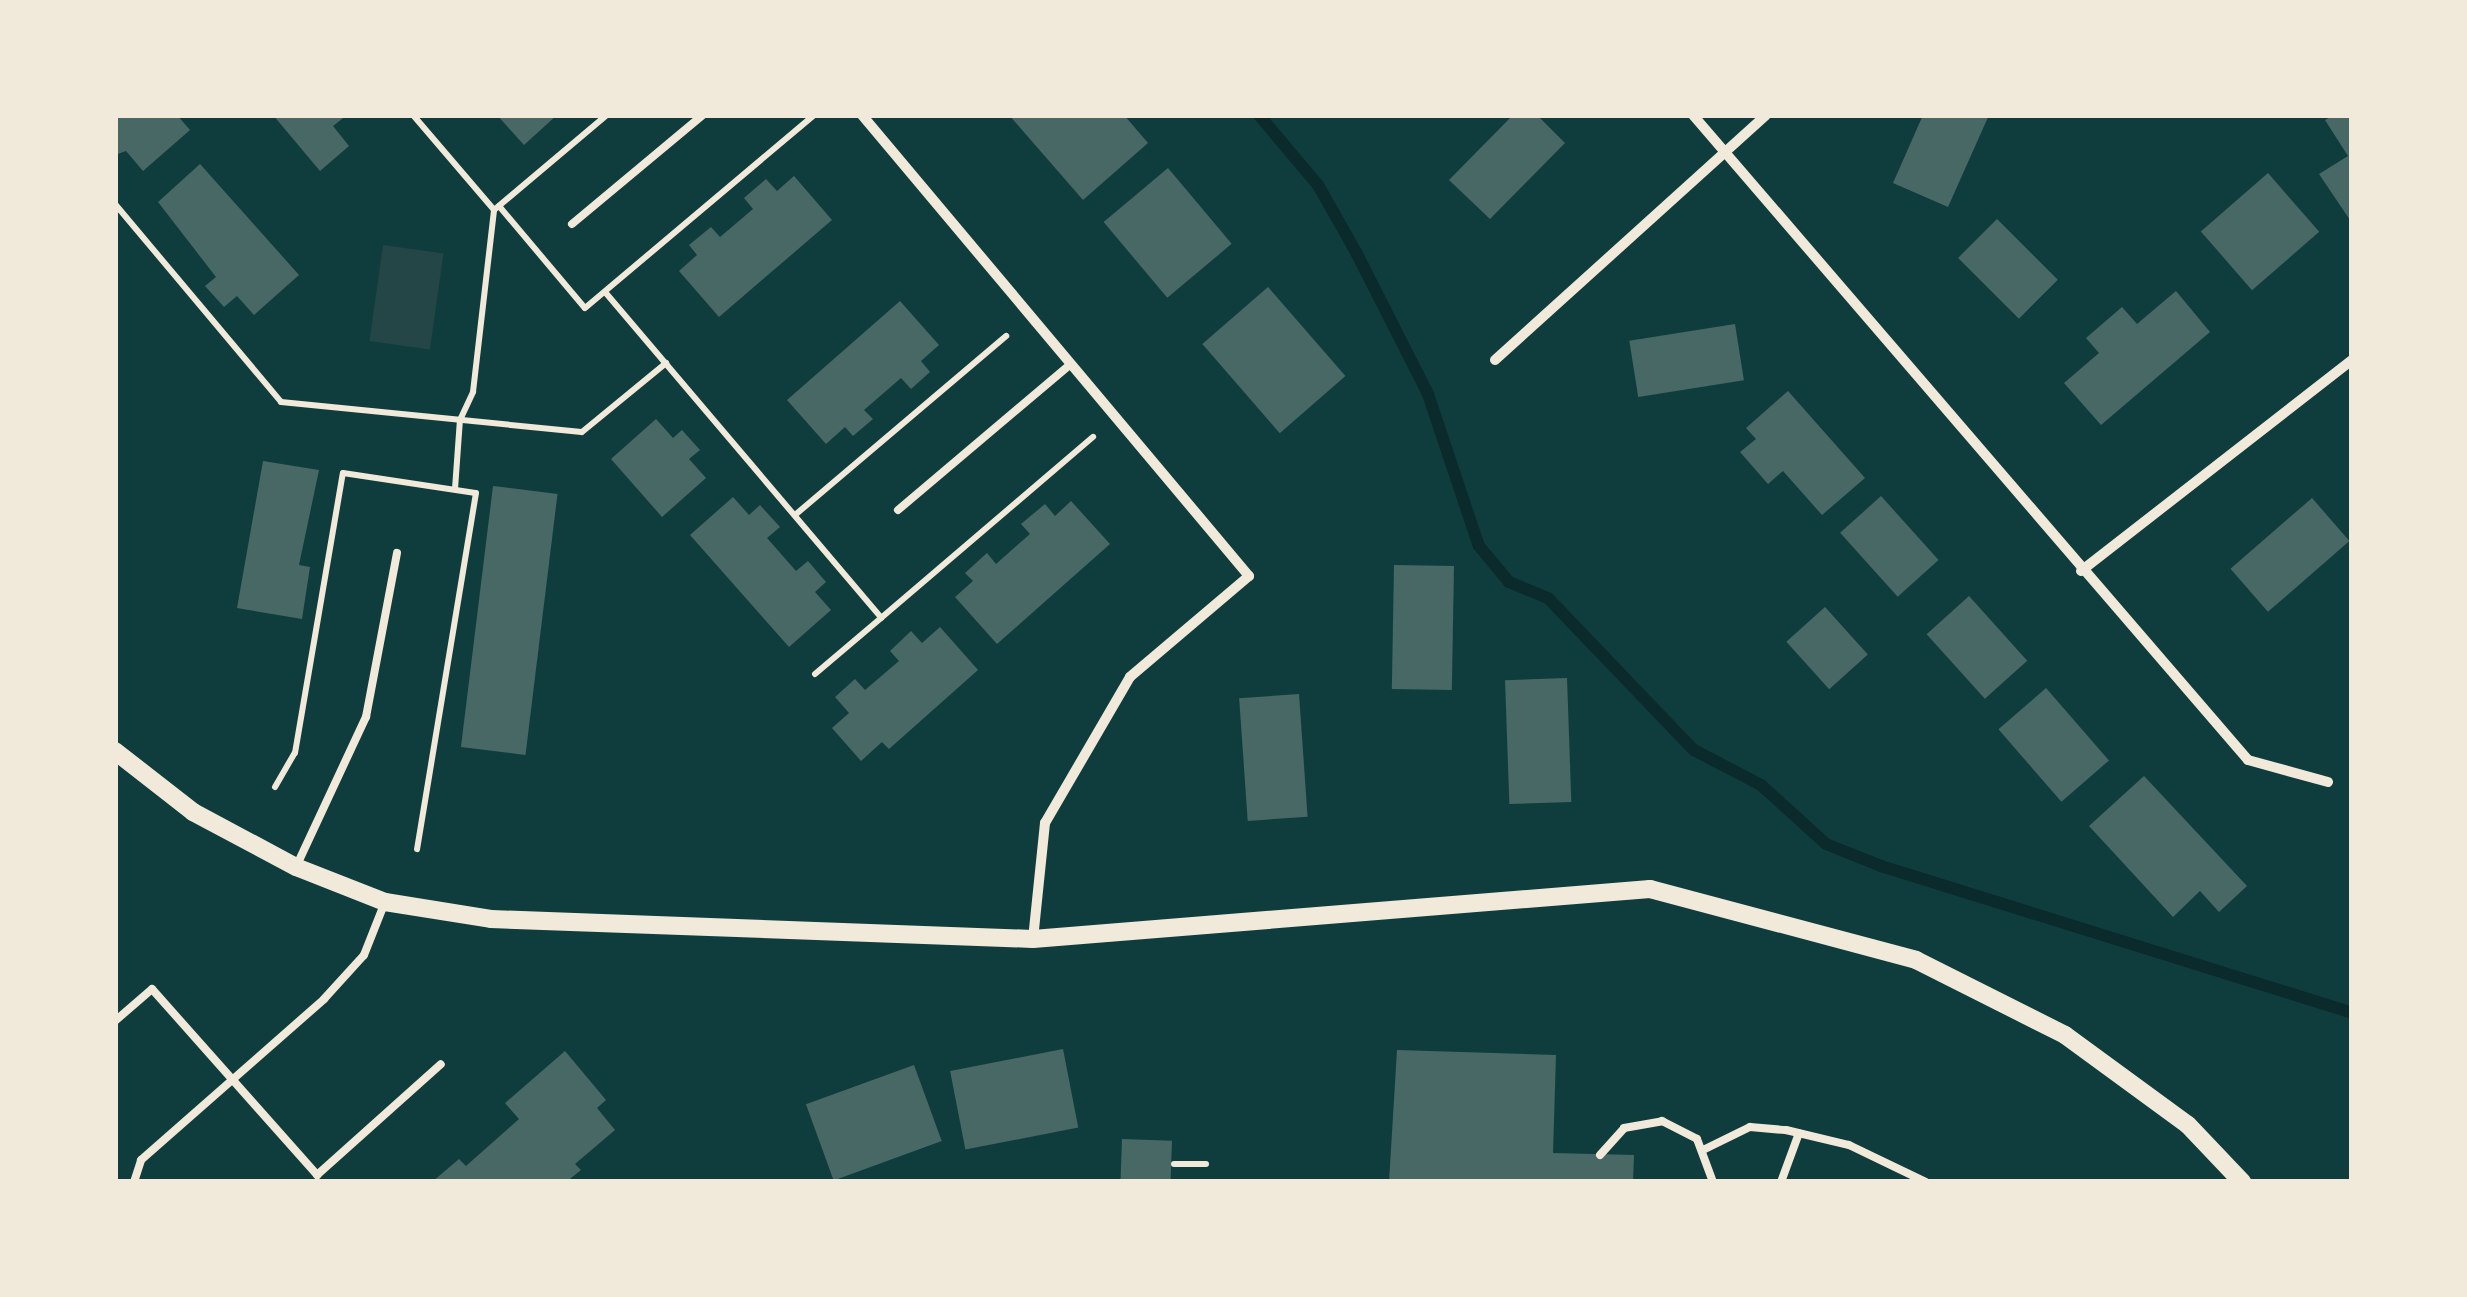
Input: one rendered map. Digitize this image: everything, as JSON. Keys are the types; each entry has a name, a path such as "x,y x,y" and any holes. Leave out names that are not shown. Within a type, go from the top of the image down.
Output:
{"street":[{"path":"862,115 1249,576 1130,677 1045,823 1033,939"},
{"path":"1693,115 2081,571 2248,760 2328,782"},
{"path":"1495,360 1722,149 1766,115"},
{"path":"2081,571 2352,360"},
{"path":"115,751 193,812 296,867 385,902 491,920 1033,939 1402,904 1650,889 1916,960 2065,1035 2188,1125 2242,1182"}],"lane":[{"path":"572,224 703,115"},
{"path":"898,510 1071,364"},
{"path":"296,867 366,717 396,553"},
{"path":"134,1182 142,1160 324,999 364,954 385,902"},
{"path":"115,1021 152,989 317,1175 441,1064"},
{"path":"1600,1155 1624,1128 1649,1120 1675,1124 1705,1149 1712,1182"},
{"path":"1705,1149 1750,1127 1799,1133 1849,1145 1926,1182"},
{"path":"1780,1182 1799,1133"}],"path":[{"path":"413,115 585,308 814,115"},
{"path":"455,490 460,420 473,392 497,208 607,115"},
{"path":"115,204 281,402 582,432 666,363"},
{"path":"604,292 881,618"},
{"path":"795,515 1006,336"},
{"path":"815,674 1093,437"},
{"path":"1174,1164 1206,1164"}],"shaded area":[{"path":"383,245 443,253 430,350 370,341"}],"building":[{"path":"115,115 177,115 190,130 143,171 126,151 115,155"},
{"path":"273,115 347,115 333,126 349,146 320,171"},
{"path":"497,115 557,115 524,145"},
{"path":"1009,115 1124,115 1148,143 1083,200"},
{"path":"1513,115 1537,115 1565,143 1490,219 1449,180"},
{"path":"1923,115 1989,115 1948,207 1893,183"},
{"path":"2334,115 2352,115 2352,223 2319,174 2348,156 2325,120"},
{"path":"200,164 299,275 254,315 237,296 224,307 205,286 216,277 158,202"},
{"path":"1168,168 1232,244 1167,298 1104,222"},
{"path":"2268,173 2319,232 2252,290 2201,231"},
{"path":"794,176 832,220 719,317 679,271 697,255 689,245 711,227 720,237 753,209 744,198 766,179 777,191"},
{"path":"1997,219 2058,280 2019,319 1958,258"},
{"path":"1268,287 1345,376 1280,433 1202,344"},
{"path":"2176,291 2210,332 2101,425 2064,383 2099,353 2086,338 2122,307 2137,324"},
{"path":"900,301 939,345 921,361 930,372 911,389 901,378 864,410 873,419 853,436 845,427 826,444 787,400"},
{"path":"1735,324 1744,380 1638,397 1629,341"},
{"path":"1788,391 1865,478 1822,515 1783,471 1768,484 1740,452 1756,439 1746,428"},
{"path":"656,419 673,438 682,430 700,450 689,459 706,478 662,517 611,459"},
{"path":"263,461 319,470 299,565 310,567 302,619 237,608"},
{"path":"493,486 558,494 525,755 461,747"},
{"path":"1881,496 1939,560 1898,597 1840,533"},
{"path":"733,497 749,515 760,505 780,527 767,538 796,571 808,561 826,582 815,592 831,610 789,647 690,535"},
{"path":"2312,498 2349,541 2268,612 2230,569"},
{"path":"1071,501 1110,544 997,644 955,597 973,581 965,573 987,553 996,564 1030,534 1021,524 1045,504 1055,516"},
{"path":"1394,565 1454,566 1452,690 1392,689"},
{"path":"1969,596 2027,661 1985,699 1927,634"},
{"path":"1825,607 1868,655 1829,689 1786,642"},
{"path":"940,627 978,670 889,749 882,742 861,761 832,728 849,713 835,697 855,679 865,690 899,661 890,651 911,631 922,643"},
{"path":"1567,678 1571,802 1509,804 1505,680"},
{"path":"2046,688 2109,760 2061,802 1998,729"},
{"path":"1299,694 1308,817 1248,821 1239,698"},
{"path":"2144,776 2247,886 2219,912 2200,891 2173,917 2089,826"},
{"path":"1063,1049 1078,1128 965,1149 950,1071"},
{"path":"1397,1050 1556,1055 1553,1153 1634,1155 1633,1182 1389,1182"},
{"path":"565,1051 606,1100 597,1108 615,1130 575,1164 581,1170 566,1182 432,1182 459,1159 466,1166 519,1119 505,1103"},
{"path":"914,1065 942,1141 834,1180 806,1104"},
{"path":"1122,1139 1172,1141 1171,1182 1120,1182"}],"waterway":[{"path":"1259,115 1318,185 1357,254 1428,394 1479,546 1509,582 1548,598 1694,750 1761,785 1826,844 1881,866 2352,1013"}]}
